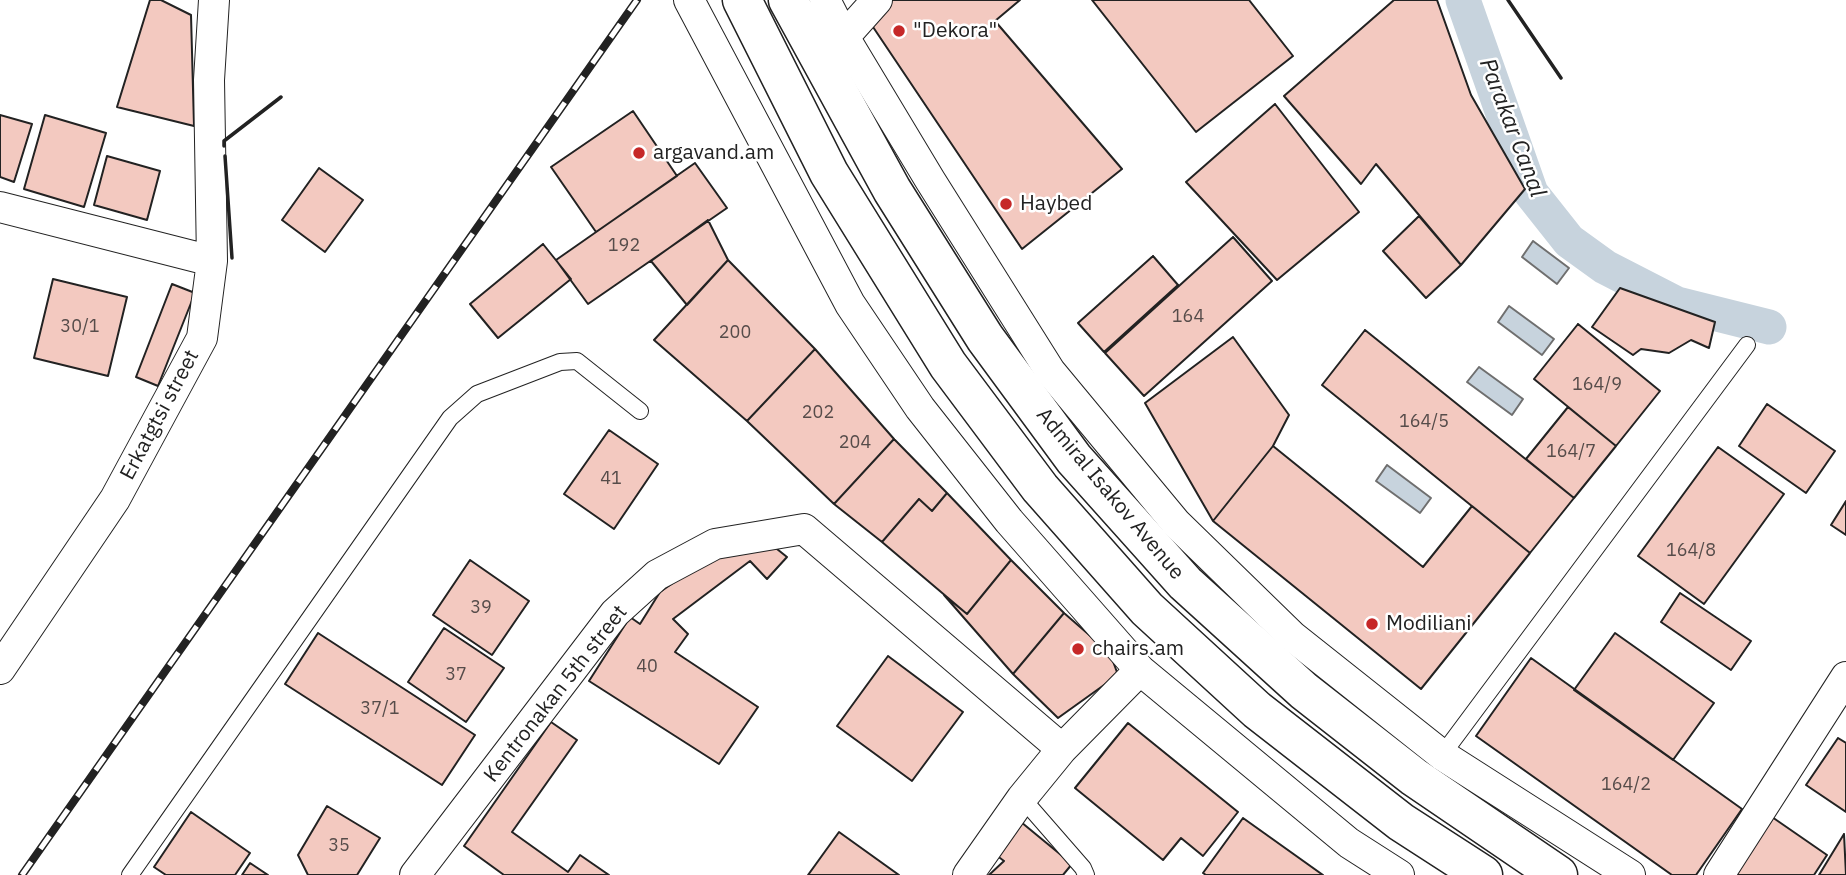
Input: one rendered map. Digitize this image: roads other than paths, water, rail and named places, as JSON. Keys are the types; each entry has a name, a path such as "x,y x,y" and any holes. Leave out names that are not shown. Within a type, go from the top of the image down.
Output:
{"highway":[{"name":"Admiral Isakov Avenue","path":"788,0 892,190 977,327 1074,459 1185,583 1304,691 1414,777 1558,875"},
{"path":"746,8 829,173 941,354 1040,488 1147,610 1256,710 1401,822 1483,875"}],"street":[{"path":"689,0 850,304 920,408 1009,521 1140,670 1349,843 1399,875"},
{"path":"825,0 844,37 1050,371 1176,523 1292,636 1442,755 1630,875"},
{"path":"844,37 877,0"},
{"name":"Erkatgtsi street","path":"5,651 116,499 202,338 212,261 210,2"},
{"path":"0,206 212,261"},
{"name":"Kentronakan 5th street","path":"415,875 615,613 657,575 715,544 804,529 1062,749"},
{"path":"968,875 1062,749 1140,670"},
{"path":"1719,875 1846,677"}],"lane":[{"path":"1442,755 1747,345"},
{"path":"130,875 450,418 477,394 560,362 577,361 640,411"},
{"path":"1023,798 1083,868 1086,875"}],"waterway":[{"name":"Parakar Canal","path":"1463,0 1531,193 1569,241 1605,267 1677,304 1769,327"}],"railway":[{"path":"22,875 637,0"}],"place":[{"name":"\"Dekora\"","path":"899,31"},
{"name":"argavand.am","path":"639,153"},
{"name":"Haybed","path":"1006,204"},
{"name":"Modiliani","path":"1372,624"},
{"name":"chairs.am","path":"1078,649"}]}
